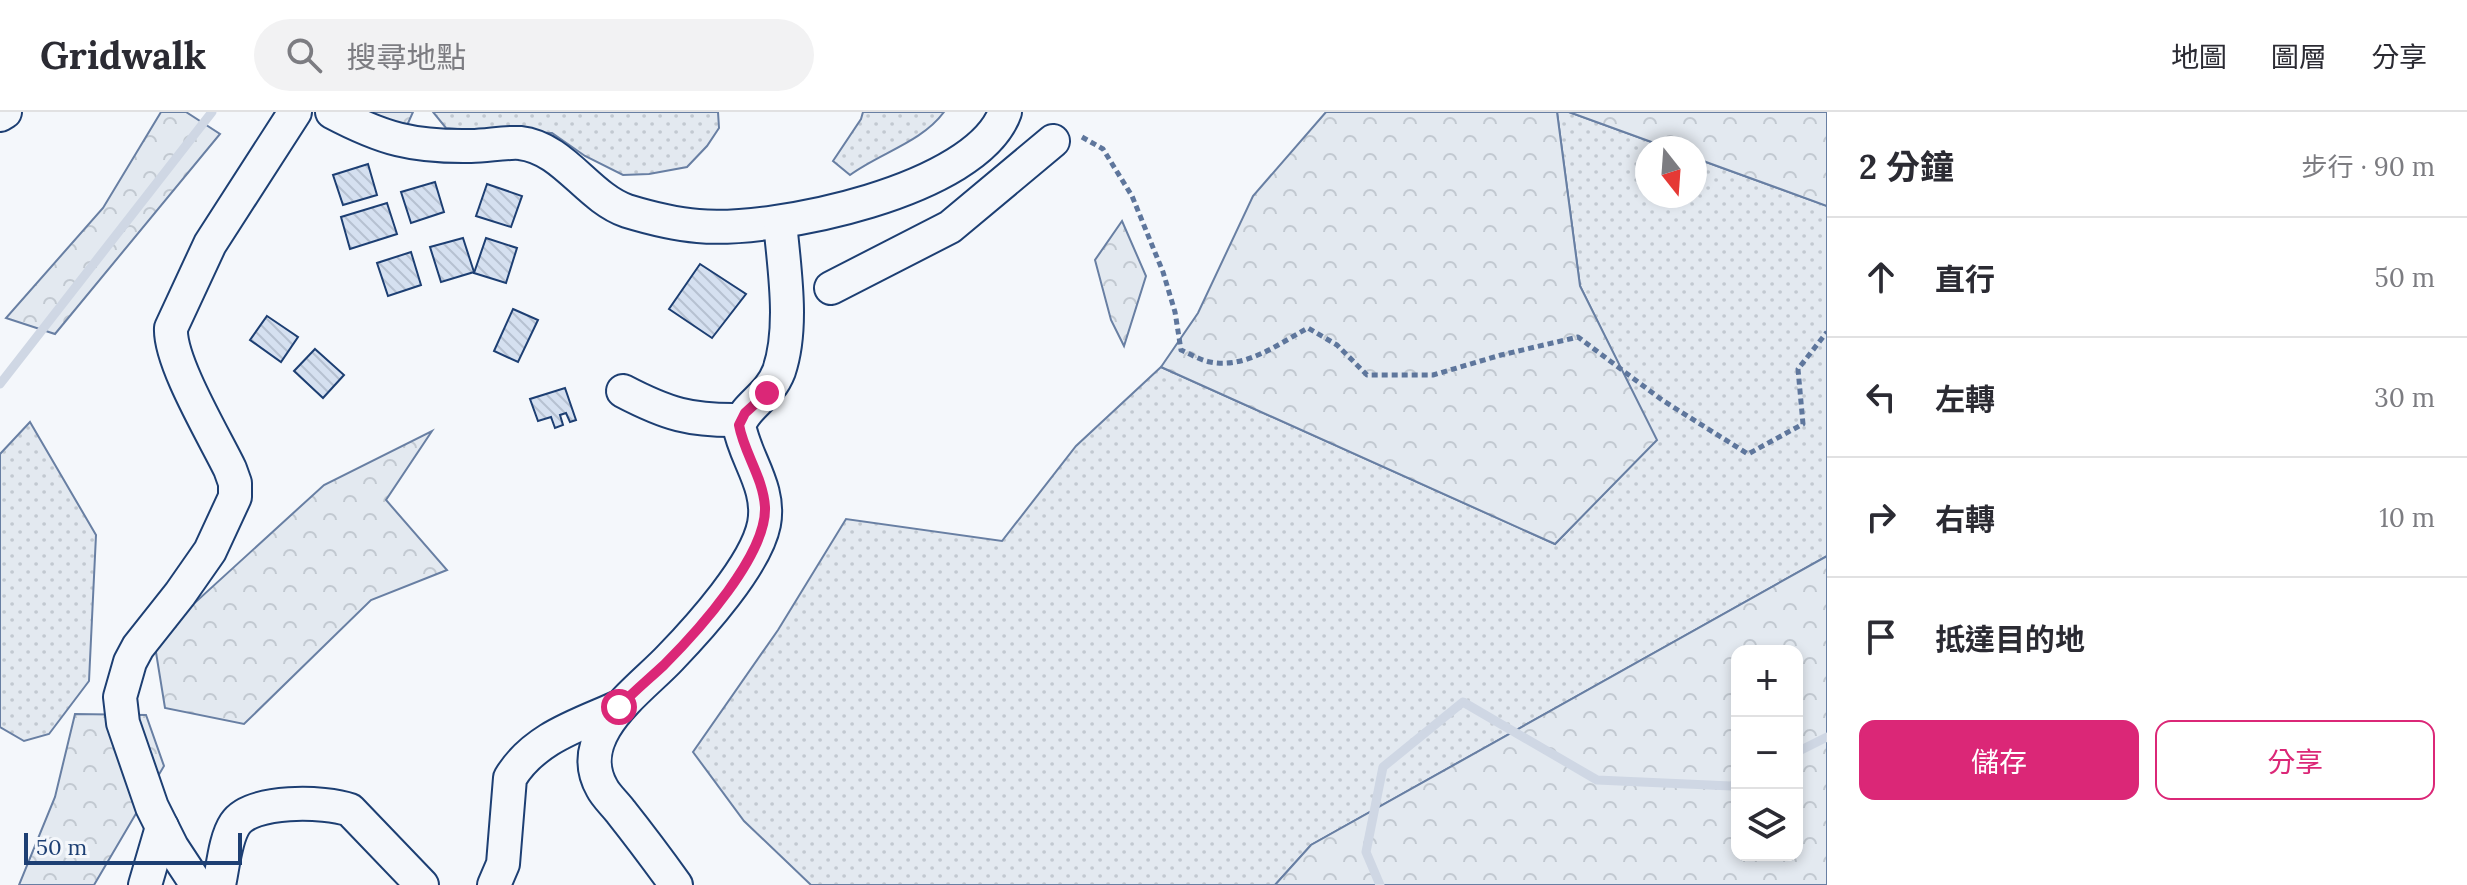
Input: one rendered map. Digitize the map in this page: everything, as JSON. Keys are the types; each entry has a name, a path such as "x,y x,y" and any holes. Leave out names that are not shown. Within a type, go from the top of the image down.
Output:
{"street":[{"path":"197,885 152,807 123,723 120,707 122,688 138,647 210,551 235,497 235,483 230,469 188,384 170,339 171,328 210,244 295,112"},
{"path":"332,112 369,132 399,141 452,146 520,143 539,148 622,209 700,227 780,222 868,201 931,178 976,152 990,138 1005,112"},
{"path":"831,288 950,227 1053,141"},
{"path":"931,178 950,227"},
{"path":"676,885 601,788 595,765 597,747 619,707 698,628 747,563 764,525 765,506 755,466 739,430 741,420 767,393 779,370 786,319 780,222"},
{"path":"623,391 662,411 713,420 741,420"},
{"path":"494,885 503,864 510,778 517,765 546,740 619,707"},
{"path":"219,885 233,826 241,817 268,807 320,805 350,810 422,885"},
{"path":"145,885 162,827"}],"path":[{"path":"1053,141 1072,132 1103,149 1132,196 1163,272 1175,312 1181,350 1208,362 1231,364 1253,358 1308,328 1337,345 1367,375 1433,375 1578,337 1662,400 1748,454 1803,424 1798,369 1827,332"}],"green space":[{"path":"161,112 186,112 220,134 55,334 6,318 103,208"},
{"path":"373,112 413,112 405,130 368,117"},
{"path":"433,112 718,112 719,128 687,167 623,175 585,156 552,133 446,128"},
{"path":"863,112 944,112 924,131 850,175 833,161"},
{"path":"1326,112 1557,112 1580,286 1657,440 1555,544 1161,367 1198,313 1253,196"},
{"path":"1557,112 1569,112 1635,136 1635,208 1707,208 1707,162 1827,206 1827,556 1311,845 1275,885 811,885 744,821 693,752 778,630 846,519 1002,541 1076,446 1161,367 1555,544 1656,440 1580,286"},
{"path":"1569,112 1827,112 1827,206 1707,162 1707,136 1635,136"},
{"path":"1122,221 1146,276 1124,346 1111,320 1095,260"},
{"path":"30,422 96,535 89,681 49,734 24,741 0,727 0,454"},
{"path":"432,431 386,500 447,570 371,600 244,724 165,708 154,640 324,485"},
{"path":"1827,556 1827,885 1275,885 1311,845"},
{"path":"75,714 146,715 164,766 94,885 19,885 55,797"}],"building":[{"path":"368,164 377,195 343,205 333,175"},
{"path":"435,182 444,212 411,223 401,192"},
{"path":"487,184 522,196 511,227 476,216"},
{"path":"387,203 397,234 350,249 341,217"},
{"path":"463,238 474,272 441,282 430,247"},
{"path":"486,238 517,248 506,283 474,273"},
{"path":"411,252 421,285 388,296 377,263"},
{"path":"700,264 746,294 712,338 669,309"},
{"path":"513,309 538,320 518,362 494,351"},
{"path":"267,316 298,337 281,362 250,340"},
{"path":"315,349 344,375 323,398 294,371"},
{"path":"565,388 576,420 570,422 566,413 560,415 563,425 555,428 551,417 538,421 530,399"}],"waterway":[{"path":"0,384 212,112"},
{"path":"1380,885 1366,852 1383,767 1463,702 1597,780 1731,786"},
{"path":"1803,749 1827,737"}],"route":[{"path":"619,707 698,628 747,563 757,542 764,525 765,506 762,487 739,425 745,413 767,393"}]}
